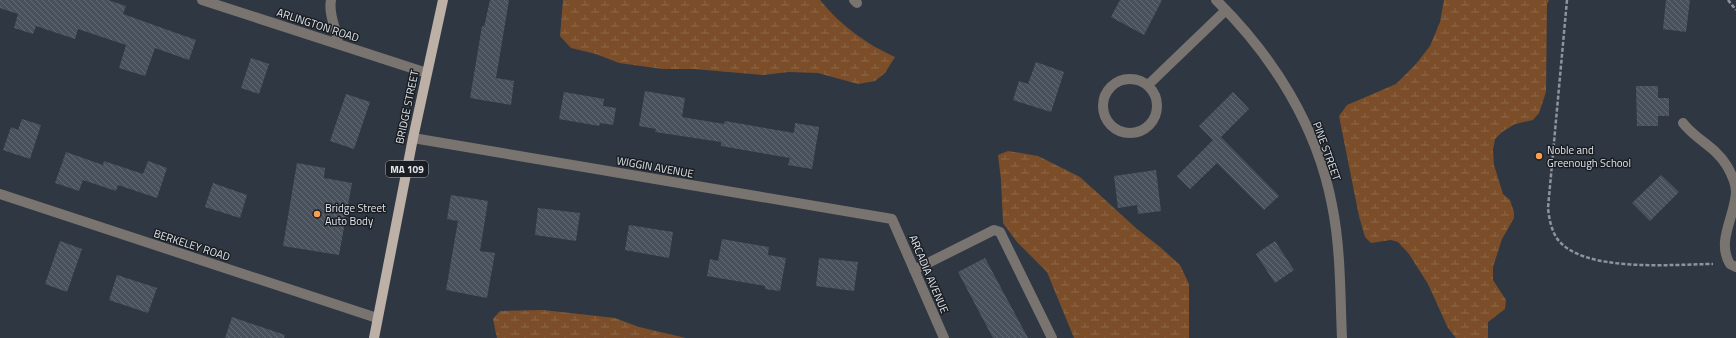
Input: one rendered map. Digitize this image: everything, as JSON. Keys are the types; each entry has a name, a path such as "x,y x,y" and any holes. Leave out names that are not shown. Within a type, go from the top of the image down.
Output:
{"main road":[{"name":"BRIDGE STREET","path":"374,338 413,138 443,0"}],"street":[{"name":"ARLINGTON ROAD","path":"202,0 427,73"},
{"path":"331,0 330,13 338,33 338,44"},
{"name":"PINE STREET","path":"1216,0 1247,32 1278,73 1317,150 1332,205 1337,236 1340,268 1342,338"},
{"path":"1148,85 1226,10"},
{"path":"1128,79 1137,79 1148,85 1157,98 1157,109 1154,118 1148,126 1139,131 1130,133 1113,127 1107,119 1103,102 1111,86 1119,81 1128,79"},
{"path":"1683,123 1690,132 1717,152 1727,166 1733,181 1736,192 1724,247 1725,256 1733,266"},
{"name":"WIGGIN AVENUE","path":"413,138 892,219"},
{"name":"BERKELEY ROAD","path":"0,194 377,318"},
{"name":"ARCADIA AVENUE","path":"892,219 944,338"},
{"path":"914,270 994,230 1000,232 1052,338"}],"path":[{"path":"1567,0 1548,208 1550,222 1556,237 1566,248 1580,255 1603,261 1635,265 1733,266"},
{"path":"1728,0 1736,10"}],"green space":[{"path":"563,0 820,0 836,18 854,33 884,52 895,57 885,73 875,81 858,84 818,73 789,72 763,75 694,69 663,69 619,63 596,54 571,48 560,36"},
{"path":"1444,0 1549,0 1547,4 1546,92 1539,113 1533,120 1515,124 1502,132 1495,139 1493,150 1494,165 1503,194 1510,200 1514,212 1514,218 1502,239 1493,267 1493,280 1506,300 1505,309 1488,322 1488,338 1456,338 1448,328 1428,284 1409,254 1398,242 1391,240 1371,243 1365,237 1359,216 1339,116 1347,105 1396,84 1416,64 1430,46 1440,22"},
{"path":"1008,151 1038,156 1080,177 1137,229 1180,265 1189,284 1189,338 1074,338 1047,272 1017,242 1003,223 998,155"},
{"path":"543,310 615,318 639,327 686,338 497,338 493,319 500,311"}],"building":[{"path":"0,0 108,0 126,6 123,14 196,40 189,60 155,48 145,76 119,68 126,45 78,29 75,39 36,26 33,34 14,28 18,14 0,8"},
{"path":"490,0 509,0 496,78 514,81 511,105 470,98 482,26 484,27"},
{"path":"1120,0 1162,0 1144,35 1111,17"},
{"path":"1666,0 1690,0 1686,32 1663,29"},
{"path":"251,58 269,64 259,94 241,88"},
{"path":"1036,62 1064,72 1051,112 1013,100 1019,81 1028,84"},
{"path":"1636,86 1658,86 1658,98 1669,98 1669,116 1658,116 1658,126 1637,126"},
{"path":"645,91 685,98 682,117 724,124 725,121 794,133 795,123 819,127 812,169 788,165 790,158 721,146 721,142 655,132 656,129 639,126"},
{"path":"564,92 604,99 603,106 616,108 613,125 600,123 599,126 559,119"},
{"path":"1233,92 1249,109 1221,137 1279,196 1264,210 1217,163 1190,189 1177,176 1213,140 1199,126"},
{"path":"346,94 370,102 354,149 330,141"},
{"path":"22,119 41,125 30,159 3,150 11,127 18,130"},
{"path":"66,152 103,165 104,161 143,174 148,161 167,168 157,198 118,185 116,191 83,180 79,191 55,183"},
{"name":"Bridge Street Auto Body","path":"297,163 325,168 324,178 352,183 339,255 283,246"},
{"path":"1156,170 1161,211 1138,214 1137,205 1118,208 1114,176"},
{"path":"1661,175 1679,192 1650,221 1632,203"},
{"path":"213,183 247,195 240,218 205,207"},
{"path":"451,195 488,201 480,251 495,253 487,298 446,290 458,221 447,219"},
{"path":"538,208 580,213 576,241 535,235"},
{"path":"629,225 673,232 669,258 625,250"},
{"path":"722,239 769,247 768,255 786,258 780,291 765,289 765,286 707,276 710,259 718,261"},
{"path":"60,241 82,249 67,292 45,284"},
{"path":"1275,241 1294,270 1275,283 1256,254"},
{"path":"819,258 858,262 854,291 816,286"},
{"path":"985,258 1028,338 993,338 958,272"},
{"path":"117,275 157,288 148,313 109,300"},
{"path":"232,317 285,335 284,338 225,338"}],"place":[{"name":"Noble and Greenough School","path":"1539,156"},
{"name":"Bridge Street Auto Body","path":"317,214"}]}
